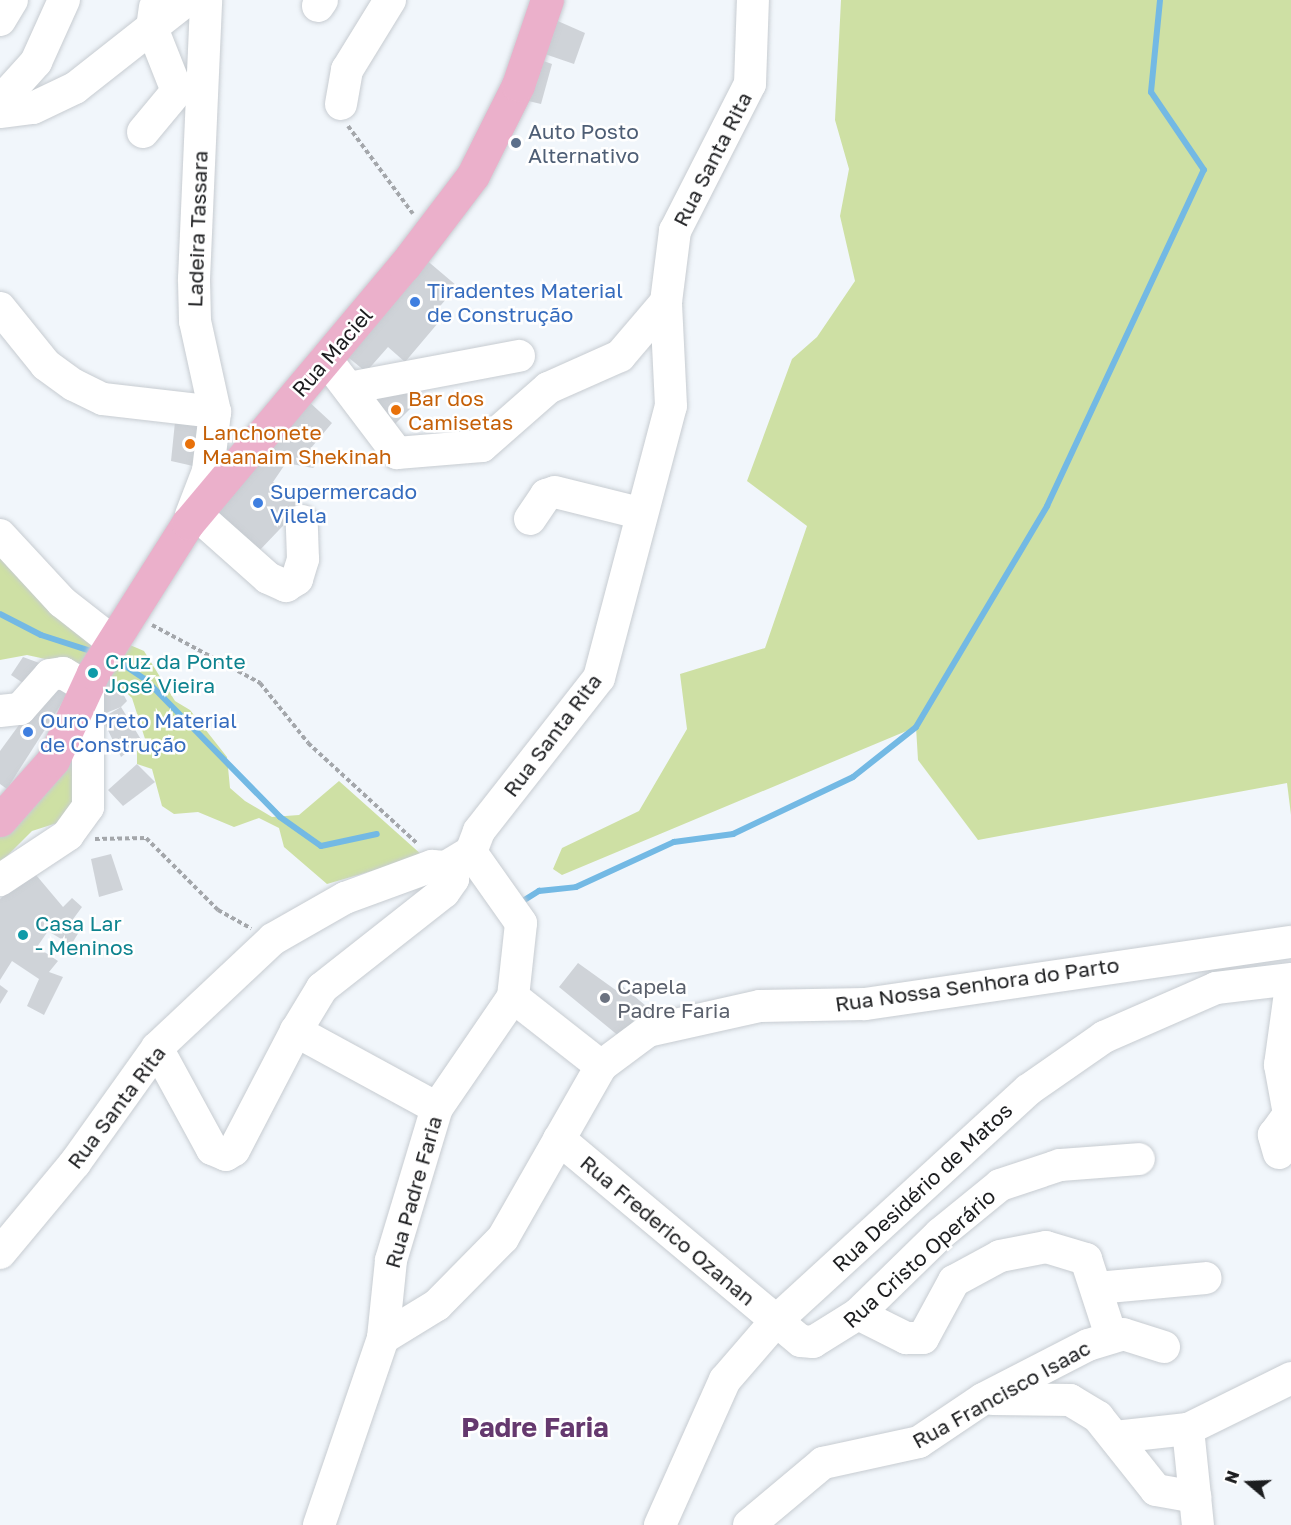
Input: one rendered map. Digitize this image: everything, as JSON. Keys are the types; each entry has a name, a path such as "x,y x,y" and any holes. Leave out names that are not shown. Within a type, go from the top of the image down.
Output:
{"main road":[{"name":"Rua Maciel","path":"0,820 53,760 100,664 129,614 192,519 326,359 473,175 501,127 547,0"}],"street":[{"path":"0,20 12,0"},
{"path":"0,102 36,62 64,0"},
{"path":"0,112 61,96 154,14 187,0"},
{"name":"Ladeira Tassara","path":"192,519 208,471 215,412 195,321 194,279 206,0"},
{"path":"341,104 347,70 390,0"},
{"name":"Rua Santa Rita","path":"0,1253 75,1163 157,1048 273,939 345,898 432,866 459,860 479,831 599,678 610,651 639,513 671,406 666,302 675,231 750,84 753,0"},
{"path":"144,132 177,91 154,14"},
{"path":"326,359 397,453 482,447 548,388 620,356 666,302"},
{"path":"0,308 46,365 74,385 103,399 215,412"},
{"path":"349,388 519,356"},
{"path":"530,519 546,495 555,492 639,513"},
{"path":"192,519 268,578 286,586 297,579 303,559 302,521"},
{"path":"0,536 62,602 100,664 50,675 21,709 0,711"},
{"name":"Rua Maciel","path":"0,880 68,835 88,807 100,664"},
{"path":"157,1048 212,1149 226,1155 234,1150 296,1030 322,988 444,892 453,879 459,860"},
{"name":"Rua Padre Faria","path":"319,1525 383,1338 391,1260 437,1108 513,997 521,923 492,878 459,860"},
{"name":"Rua Nossa Senhora do Parto","path":"383,1338 437,1305 503,1238 601,1066 648,1031 760,1006 865,1004 1291,942"},
{"path":"1205,953 1216,987"},
{"name":"Rua Desidério de Matos","path":"660,1525 725,1380 776,1321 1028,1090 1104,1036 1216,987 1291,979"},
{"path":"1279,1153 1274,1135 1289,1114 1280,1065 1291,986"},
{"path":"513,997 601,1066"},
{"path":"296,1030 437,1108"},
{"name":"Rua Frederico Ozanan","path":"559,1139 776,1321"},
{"name":"Rua Cristo Operário","path":"776,1321 801,1341 813,1342 858,1314 940,1234 1000,1185 1060,1165 1139,1159"},
{"path":"858,1314 906,1338 923,1338 943,1296 963,1275 1000,1256 1046,1247 1086,1259 1111,1336"},
{"path":"1096,1288 1206,1278"},
{"name":"Rua Francisco Isaac","path":"749,1525 823,1463 920,1442 983,1400 1111,1336 1137,1334 1164,1347"},
{"path":"1115,1437 1188,1429 1291,1378"},
{"path":"983,1400 1070,1400 1098,1417 1156,1490 1197,1511"},
{"path":"1188,1429 1197,1511"}],"path":[{"path":"341,104 352,139 428,234"},
{"path":"129,614 260,683 338,773 459,860"},
{"path":"68,835 146,838 218,910 273,939"}],"green space":[{"path":"841,0 1291,0 1291,815 1287,783 978,840 918,760 916,727 562,875 553,869 562,848 639,811 687,729 680,674 765,648 807,526 747,481 792,359 817,337 855,281 840,216 849,169 835,120"},
{"path":"0,555 99,643 82,667 27,655 0,660"},
{"path":"123,642 144,651 175,701 190,710 227,757 230,788 245,801 272,817 299,815 339,781 423,856 327,884 284,847 279,828 259,818 234,827 198,812 174,814 162,806 152,769 137,764 137,751 146,742 132,698 105,672"},
{"path":"73,730 88,783 60,822 32,831 0,863 0,831"}],"building":[{"path":"551,18 585,33 574,64 539,52"},
{"path":"535,58 552,64 541,104 520,99"},
{"name":"Tiradentes Material de Construção","path":"424,258 457,286 431,317 438,323 405,362 388,347 366,372 343,353"},
{"name":"Bar dos Camisetas","path":"414,388 424,395 395,424 371,396"},
{"name":"Supermercado Vilela","path":"306,399 332,423 311,448 324,457 313,468 286,463 273,482 296,497 299,509 258,552 214,508"},
{"name":"Lanchonete Maanaim Shekinah","path":"175,422 210,427 202,468 171,461"},
{"path":"23,657 42,664 29,687 11,675"},
{"path":"105,672 127,701 121,707 96,717"},
{"name":"Ouro Preto Material de Construção","path":"54,677 72,687 7,789 0,784 0,751"},
{"path":"121,707 142,741 121,757 102,718"},
{"path":"137,764 155,782 123,806 108,790"},
{"path":"111,854 123,890 99,897 91,859"},
{"path":"31,869 63,907 72,898 82,907 68,926 79,932 71,945 48,931 37,947 58,961 49,972 63,977 44,1015 27,1006 39,979 12,961 0,980 0,899"},
{"name":"Capela Padre Faria","path":"578,963 617,991 620,984 646,1006 620,1037 559,987"},
{"path":"0,985 8,991 0,1004"}],"waterway":[{"path":"518,904 539,891 576,887 674,842 733,834 853,777 916,727 1047,506 1204,170 1151,92 1160,0"},
{"path":"0,614 41,635 94,652"},
{"path":"115,659 145,679 280,817 321,846 377,834"}],"place":[{"name":"Auto Posto Alternativo","path":"516,143"},
{"name":"Tiradentes Material de Construção","path":"415,302"},
{"name":"Bar dos Camisetas","path":"396,410"},
{"name":"Lanchonete Maanaim Shekinah","path":"190,444"},
{"name":"Supermercado Vilela","path":"258,503"},
{"name":"Cruz da Ponte José Vieira","path":"93,673"},
{"name":"Ouro Preto Material de Construção","path":"28,732"},
{"name":"Casa Lar - Meninos","path":"23,935"},
{"name":"Capela Padre Faria","path":"605,998"}],"district":[{"name":"Padre Faria","path":"535,1428"}]}
